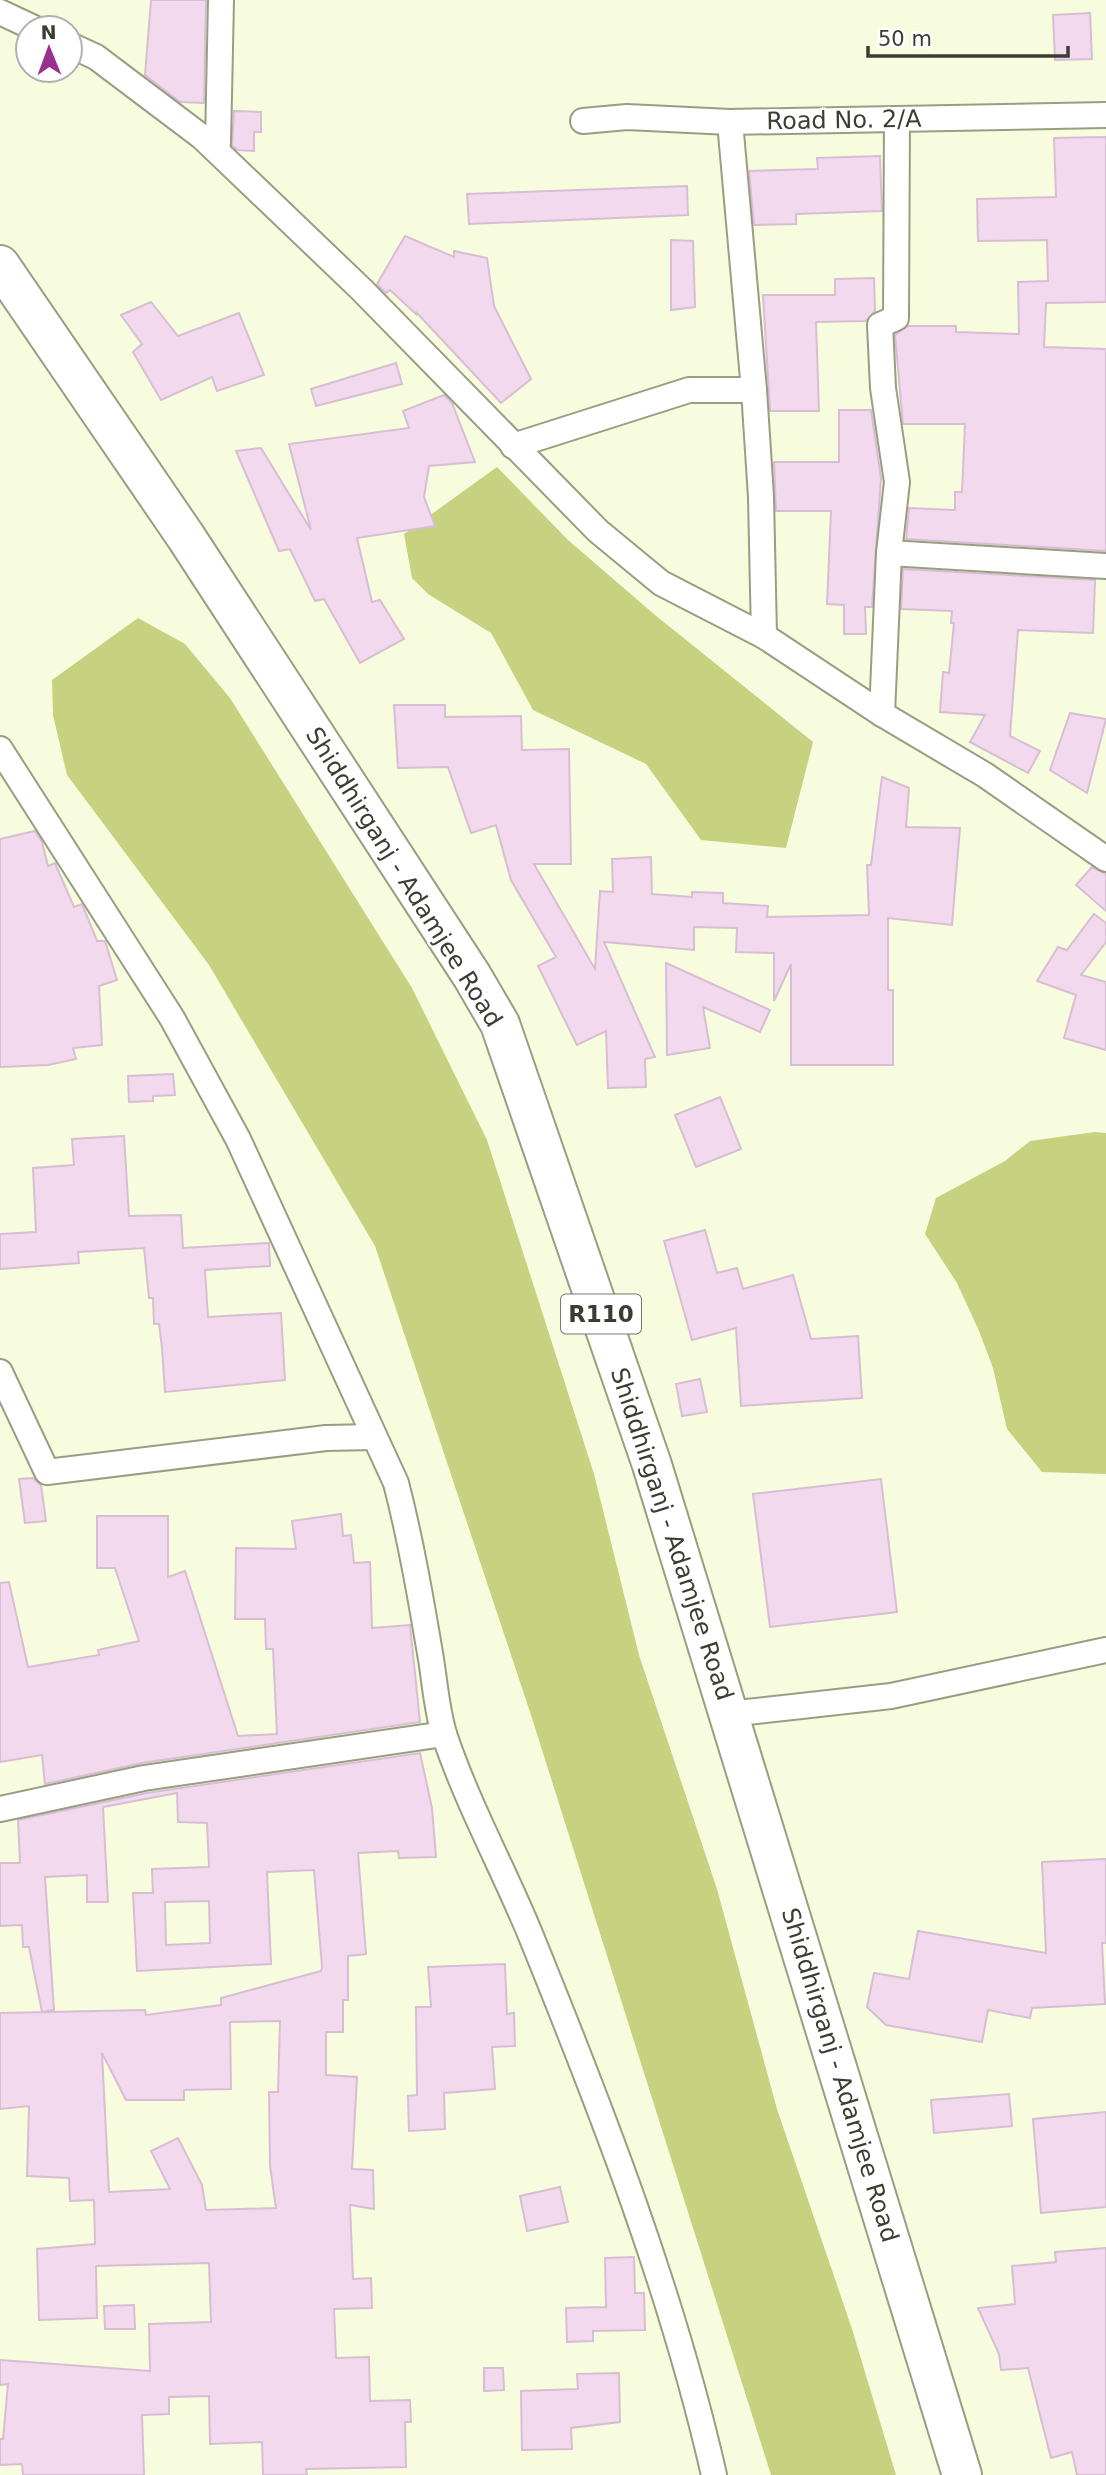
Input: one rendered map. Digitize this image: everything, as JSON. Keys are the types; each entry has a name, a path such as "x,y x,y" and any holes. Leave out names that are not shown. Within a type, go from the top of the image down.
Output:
{"main road":[{"name":"Shiddhirganj - Adamjee Road","path":"0,265 274,653 499,1024 652,1465 962,2475"}],"street":[{"path":"218,143 221,0"},
{"path":"84,51 96,57 202,137 361,289 598,531 661,583 764,636 882,714 985,775 1106,859"},
{"name":"Road No. 2/A","path":"583,121 627,117 730,122 1106,116"},
{"path":"882,714 889,553 897,482 883,388 880,325 896,318 897,119"},
{"path":"730,122 754,390 761,497 764,636"},
{"path":"513,446 689,390 754,390"},
{"path":"889,553 1106,566"},
{"path":"0,749 172,1018 238,1139 396,1483 408,1527 444,1734 479,1828 520,1911 585,2069 672,2321 698,2404 714,2475"},
{"path":"0,1372 47,1472 326,1438 374,1437"},
{"path":"729,1714 891,1696 1106,1650"},
{"path":"0,1809 144,1778 444,1734"}],"shaded area":[{"path":"497,467 568,540 655,615 813,742 786,848 701,840 646,764 533,710 491,633 428,594 412,578 404,534"},
{"path":"138,618 185,644 230,698 412,988 487,1140 594,1474 639,1655 717,1889 777,2109 852,2329 896,2475 771,2475 531,1715 375,1246 209,965 67,775 53,715 52,680"},
{"path":"1095,1132 1106,1133 1106,1474 1042,1472 1007,1429 993,1368 979,1331 957,1283 925,1234 936,1198 1005,1161 1030,1141"}],"building":[{"path":"151,0 206,0 204,103 180,102 145,75"},
{"path":"1090,13 1092,59 1055,60 1053,15"},
{"path":"234,111 261,112 261,132 254,132 254,151 237,150 232,145"},
{"path":"1106,137 1106,302 1046,303 1044,347 1106,349 1106,551 906,539 909,508 955,510 955,492 962,492 965,424 903,424 895,335 908,326 956,326 956,332 1019,334 1018,282 1048,281 1047,240 978,241 977,199 1056,197 1054,138"},
{"path":"880,156 882,211 796,214 796,224 754,225 749,171 818,169 817,158"},
{"path":"687,186 688,215 469,224 467,194"},
{"path":"405,236 454,257 454,251 487,258 494,306 531,379 501,403 416,312 417,315 390,290 386,293 377,284"},
{"path":"671,240 693,241 695,307 671,310"},
{"path":"874,278 875,311 866,321 816,322 819,411 770,411 763,295 835,295 835,279"},
{"path":"151,302 178,336 239,313 264,375 217,391 212,377 161,400 133,352 142,344 121,315"},
{"path":"396,363 402,384 316,406 311,389"},
{"path":"444,395 452,403 475,462 429,466 424,497 435,526 357,538 372,602 380,600 404,639 360,663 324,599 315,601 290,549 279,551 236,451 261,448 311,530 289,444 409,428 403,411"},
{"path":"839,410 871,410 881,478 872,607 865,607 866,634 844,634 844,605 827,604 831,511 776,511 774,462 839,462"},
{"path":"903,569 1095,580 1093,633 1018,630 1010,736 1040,751 1028,773 970,742 985,715 940,712 943,672 949,673 954,623 951,623 952,611 901,609"},
{"path":"394,705 445,705 445,717 521,716 522,750 569,749 571,864 534,864 595,969 600,891 613,892 612,859 651,857 652,894 692,897 692,892 723,893 723,903 768,906 767,917 869,915 867,865 871,865 882,777 909,788 906,827 960,828 952,925 888,918 888,990 893,990 893,1065 791,1065 791,964 774,1001 774,953 736,952 737,928 694,927 694,950 604,942 655,1057 645,1059 646,1087 608,1088 606,1031 577,1045 538,966 556,957 511,880 496,825 471,833 448,767 398,768"},
{"path":"1070,713 1106,719 1087,793 1050,770"},
{"path":"35,831 42,842 48,866 55,863 74,907 82,904 97,941 105,941 117,980 99,986 102,1045 73,1048 76,1059 48,1065 0,1067 0,839"},
{"path":"1092,867 1106,874 1106,911 1076,885"},
{"path":"1094,914 1106,923 1106,942 1081,975 1106,982 1106,1050 1064,1038 1076,995 1037,981 1058,947 1067,950"},
{"path":"666,963 770,1010 760,1032 703,1007 710,1048 667,1055"},
{"path":"173,1074 175,1095 153,1096 153,1101 129,1102 128,1076"},
{"path":"720,1097 741,1149 696,1167 675,1115"},
{"path":"124,1136 129,1216 181,1215 183,1248 269,1243 270,1266 205,1270 208,1317 281,1313 285,1380 165,1392 159,1324 154,1324 153,1298 149,1298 144,1248 78,1252 79,1263 0,1269 0,1234 36,1232 33,1168 74,1165 72,1139"},
{"path":"705,1230 717,1273 737,1268 743,1289 793,1275 811,1339 858,1336 862,1398 741,1406 736,1328 692,1340 664,1241"},
{"path":"700,1379 707,1412 682,1416 676,1384"},
{"path":"33,1478 41,1485 46,1521 25,1523 19,1479"},
{"path":"881,1479 897,1612 770,1627 753,1494"},
{"path":"341,1514 343,1536 351,1535 354,1563 370,1562 372,1628 410,1625 420,1722 142,1763 45,1784 42,1755 0,1762 0,1583 9,1582 28,1667 99,1655 98,1650 139,1641 115,1568 97,1568 97,1516 168,1516 168,1577 185,1571 238,1736 277,1734 273,1649 266,1649 265,1619 235,1619 236,1548 296,1549 292,1521"},
{"path":"420,1753 432,1808 436,1857 399,1858 398,1851 358,1853 366,1954 348,1956 348,2000 343,2000 343,2032 326,2032 326,2075 357,2077 352,2169 373,2170 374,2209 350,2205 353,2279 371,2278 372,2308 334,2309 336,2358 369,2357 370,2401 410,2400 411,2422 405,2422 406,2467 306,2469 307,2475 263,2475 262,2442 210,2444 209,2396 169,2397 169,2414 142,2415 144,2475 23,2475 22,2464 0,2465 0,2439 3,2439 8,2384 0,2385 0,2360 150,2371 149,2324 211,2322 209,2263 96,2266 97,2318 39,2320 37,2249 95,2244 94,2200 70,2201 69,2178 27,2176 29,2106 0,2109 0,2013 145,2010 146,2015 221,2005 221,1998 321,1971 322,1967 314,1870 267,1872 271,1964 137,1971 133,1893 153,1893 152,1869 209,1867 207,1823 178,1822 177,1793 103,1807 108,1902 87,1902 87,1875 45,1877 54,2010 42,2012 29,1947 23,1947 22,1925 0,1926 0,1863 20,1863 18,1820 147,1793","holes":["209,1901 210,1943 166,1945 165,1902","280,2021 278,2092 269,2092 270,2166 276,2208 206,2210 202,2185 178,2138 151,2151 170,2189 109,2192 102,2053 126,2100 184,2100 184,2090 231,2089 230,2022"]},
{"path":"1106,1859 1106,1943 1102,1943 1105,2004 1032,2008 1030,2018 988,2010 982,2042 886,2025 867,2007 874,1973 909,1979 918,1931 1046,1953 1042,1862"},
{"path":"505,1964 507,2014 514,2013 515,2046 492,2047 495,2089 444,2093 445,2129 409,2131 408,2096 417,2095 416,2007 431,2007 428,1967"},
{"path":"1009,2094 1012,2126 934,2133 931,2100"},
{"path":"1106,2112 1106,2207 1041,2213 1033,2119"},
{"path":"560,2187 568,2222 527,2231 520,2196"},
{"path":"1106,2248 1106,2475 1077,2475 1072,2452 1051,2458 1028,2368 1001,2370 999,2354 978,2308 1015,2304 1012,2266 1056,2262 1055,2252"},
{"path":"634,2257 635,2293 644,2293 645,2330 593,2331 593,2341 567,2342 566,2308 606,2307 605,2258"},
{"path":"134,2305 135,2329 105,2329 104,2306"},
{"path":"484,2368 503,2368 504,2390 484,2391"},
{"path":"619,2373 620,2422 571,2428 572,2449 522,2450 521,2391 578,2389 577,2374"}]}
